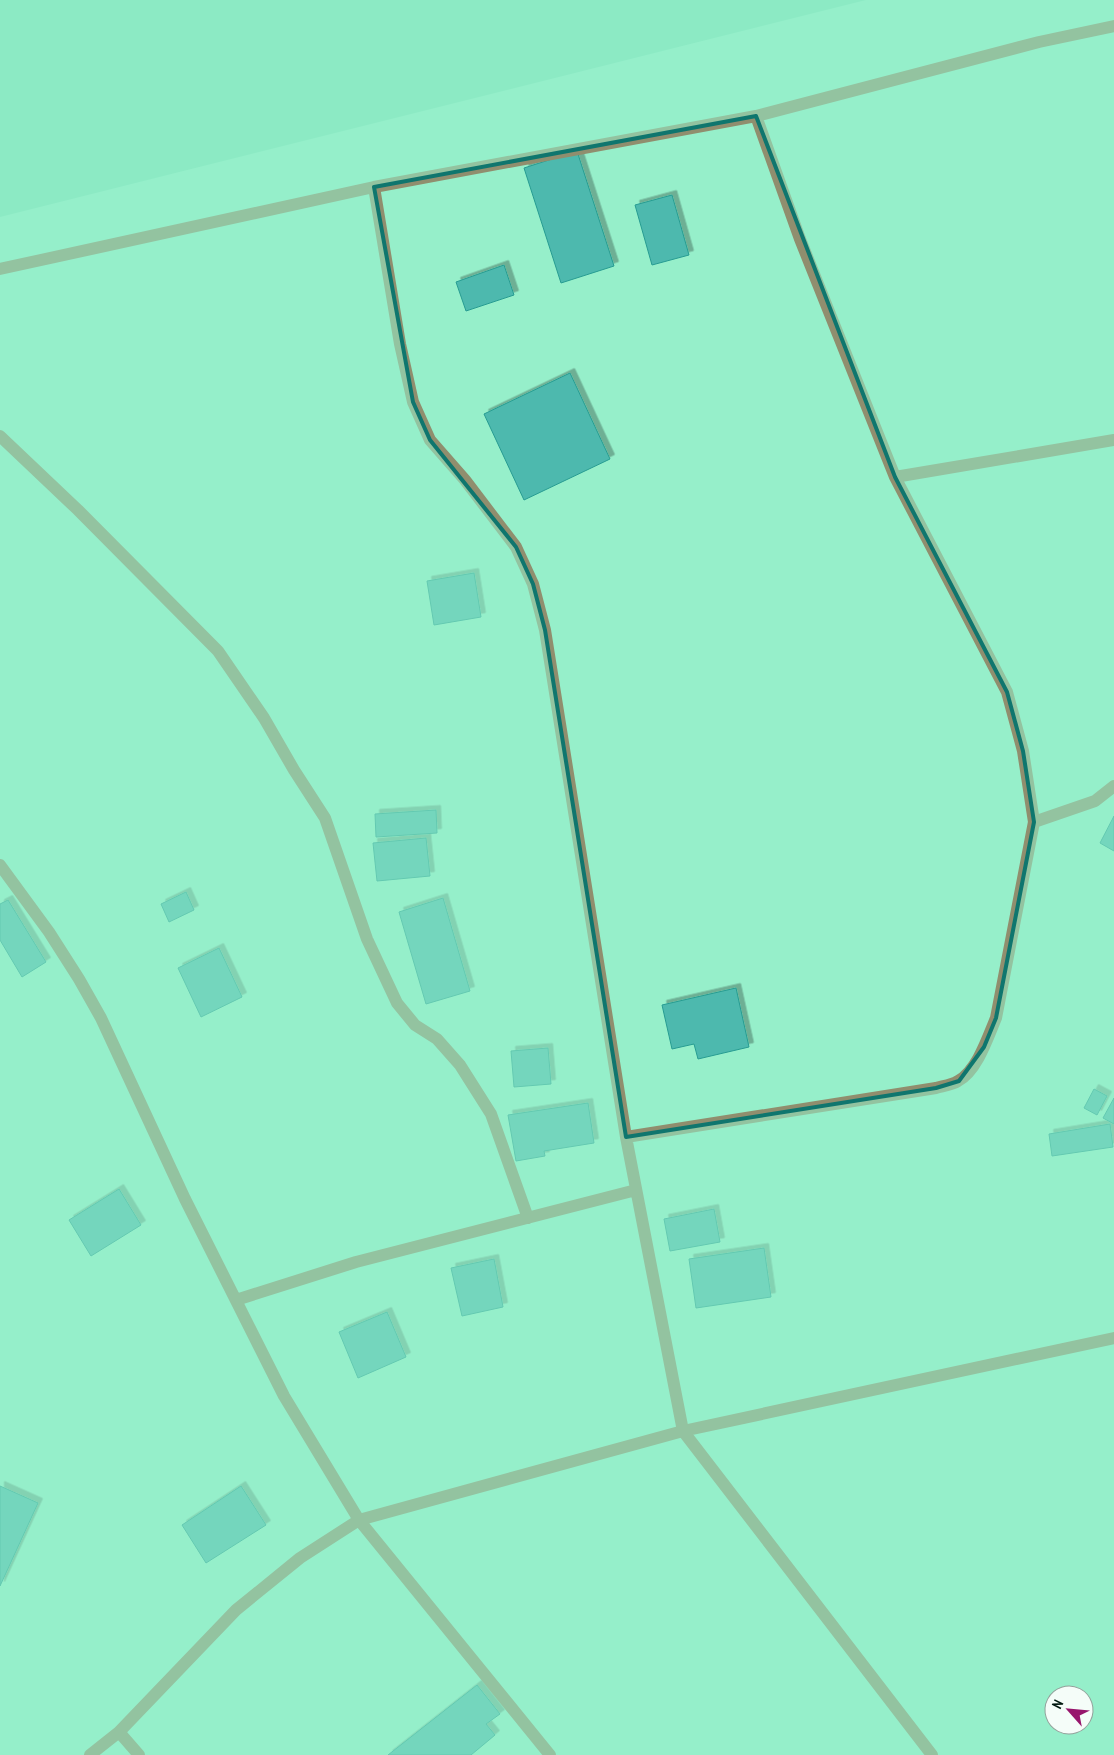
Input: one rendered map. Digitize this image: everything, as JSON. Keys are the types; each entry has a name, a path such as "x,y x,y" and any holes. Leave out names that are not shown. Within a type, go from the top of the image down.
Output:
{"street":[{"path":"0,269 374,187 756,116 1030,45 1114,26"},
{"path":"626,1137 936,1088 959,1081 972,1067 984,1047 996,1018 1034,822 1023,750 1007,692 895,477 800,239 756,116"},
{"path":"374,187 400,344 413,402 430,440 465,480 516,547 536,593 547,640 626,1137 683,1431 932,1755"},
{"path":"0,436 78,510 218,652 264,718 325,818 367,939 397,1003 415,1025 437,1039 460,1064 491,1114 528,1218"},
{"path":"895,477 1114,440"},
{"path":"1034,822 1095,802 1114,786"},
{"path":"0,865 49,932 101,1018 185,1200 284,1396 359,1520 550,1755"},
{"path":"236,1300 356,1262 636,1190"},
{"path":"90,1755 119,1732 236,1610 300,1558 359,1520 683,1431 1114,1338"},
{"path":"119,1732 139,1755"}],"highlighted area":[{"path":"756,116 895,477 1007,692 1023,751 1034,822 996,1018 984,1047 959,1081 936,1088 626,1137 545,630 533,584 516,547 430,440 413,402 374,187"}],"shaded area":[{"path":"0,0 866,0 0,217"}],"building":[{"path":"577,151 614,266 561,283 524,168"},
{"path":"672,195 689,255 652,265 635,205"},
{"path":"504,265 514,295 466,311 456,282"},
{"path":"570,373 610,459 524,500 484,414"},
{"path":"474,573 481,617 434,625 427,581"},
{"path":"436,810 437,833 376,837 375,814"},
{"path":"1114,816 1114,851 1100,843"},
{"path":"426,838 430,876 377,881 373,843"},
{"path":"186,892 194,910 169,922 161,904"},
{"path":"443,898 470,991 426,1004 399,912"},
{"path":"8,900 46,962 22,977 0,940 0,904"},
{"path":"219,948 242,997 201,1017 178,968"},
{"path":"736,988 749,1047 698,1059 694,1044 672,1049 662,1005"},
{"path":"548,1048 551,1084 514,1087 511,1051"},
{"path":"1094,1089 1107,1096 1097,1115 1084,1108"},
{"path":"1114,1098 1114,1124 1103,1118"},
{"path":"588,1103 594,1143 544,1151 545,1156 516,1161 508,1115"},
{"path":"1110,1124 1113,1147 1052,1156 1049,1134"},
{"path":"119,1189 141,1225 91,1256 69,1220"},
{"path":"714,1209 720,1242 670,1251 664,1219"},
{"path":"764,1248 771,1297 696,1308 689,1259"},
{"path":"494,1259 503,1307 462,1316 451,1268"},
{"path":"387,1312 406,1357 358,1378 339,1332"},
{"path":"0,1486 38,1503 0,1586"},
{"path":"241,1486 266,1525 206,1563 182,1525"},
{"path":"477,1685 500,1714 486,1724 495,1735 471,1755 388,1755"}]}
